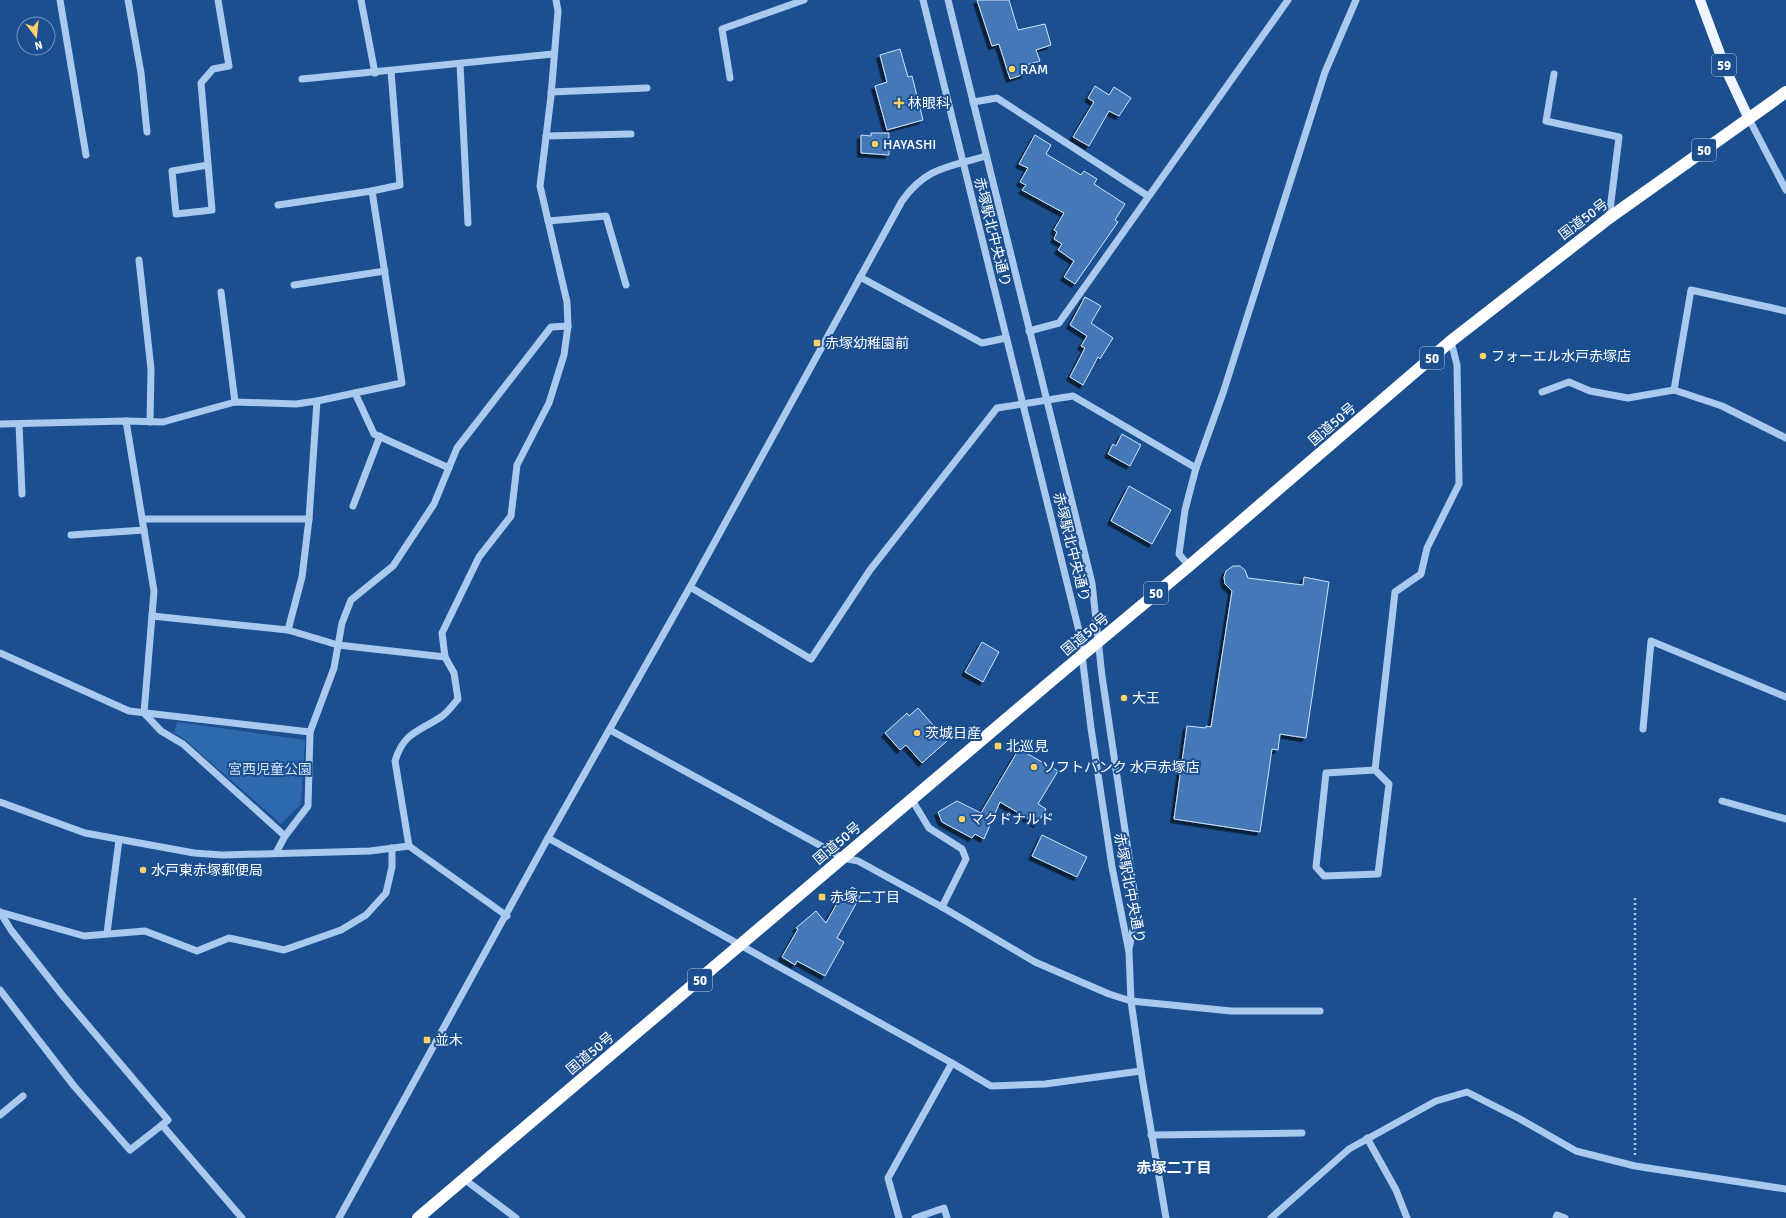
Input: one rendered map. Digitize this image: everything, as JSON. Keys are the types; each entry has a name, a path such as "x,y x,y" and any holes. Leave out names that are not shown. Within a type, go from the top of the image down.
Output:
{"highway":[{"name":"国道50号","path":"418,1218 1098,642 1190,566 1451,341 1609,218 1786,92"}],"main road":[{"name":"59","path":"1700,0 1726,70 1748,118"}],"street":[{"path":"60,0 86,155"},
{"path":"128,0 141,73 147,132"},
{"path":"208,165 172,171 176,214 212,210 201,83 213,69 229,66 218,0"},
{"path":"361,0 375,73"},
{"path":"409,846 395,761 399,748 408,735 442,716 458,699 454,673 445,657 442,633 479,557 510,516 517,465 549,403 564,354 568,326 567,302 540,186 551,92 553,54 558,12 556,0"},
{"path":"730,78 722,29 804,0"},
{"name":"赤塚駅北中央通り","path":"923,0 1074,608 1083,655 1091,728 1110,852 1129,952"},
{"name":"赤塚駅北中央通り","path":"948,0 1092,583 1098,642 1135,897 1135,920 1129,952"},
{"path":"1030,332 1059,323 1288,0"},
{"path":"1190,566 1179,554 1185,510 1196,468 1223,393 1325,72 1356,0"},
{"path":"302,79 375,73 553,54"},
{"path":"460,64 468,223"},
{"path":"278,206 400,185 391,71"},
{"path":"1554,74 1546,121 1619,137 1609,218"},
{"path":"551,92 647,88"},
{"path":"973,102 997,98 1148,196"},
{"path":"1748,118 1786,190"},
{"path":"546,136 631,134"},
{"path":"339,1218 507,916 548,838 690,587 902,201 913,187 933,172 986,156"},
{"path":"0,424 126,421 163,422 235,402 296,404 317,402 402,383 372,191"},
{"path":"548,221 606,216 626,285"},
{"path":"139,260 151,369 150,422"},
{"path":"294,285 385,272"},
{"path":"860,278 982,343 1006,338"},
{"path":"1674,390 1691,290 1786,311"},
{"path":"221,292 235,402"},
{"path":"276,853 285,836 308,806 310,732 334,668 342,623 351,600 393,566 434,504 457,448 551,327 568,326"},
{"path":"1375,770 1395,592 1421,574 1427,548 1459,484 1458,364 1451,341"},
{"path":"1542,392 1569,382 1590,391 1628,398 1674,390 1722,406 1786,438"},
{"path":"355,393 374,434 449,468"},
{"path":"690,587 811,658 870,570 997,408 1046,399 1073,396 1196,468"},
{"path":"288,630 302,577 309,519 317,402"},
{"path":"126,421 154,591 144,713 162,731 183,744 285,836"},
{"path":"19,424 22,494"},
{"path":"353,506 380,436"},
{"path":"143,519 309,519"},
{"path":"71,535 144,530"},
{"path":"152,616 288,630 338,645 445,657"},
{"path":"1643,729 1651,641 1786,697"},
{"path":"0,653 129,710 310,732"},
{"path":"610,730 843,858 858,861 942,907 1035,962 1109,994 1131,1002 1230,1011 1320,1011"},
{"path":"1375,770 1389,784 1378,874 1324,876 1316,867 1326,772 1375,770"},
{"path":"912,800 929,828 962,849 966,859 942,907"},
{"path":"0,802 85,834 194,853 222,855 370,851 409,846 507,916"},
{"path":"1722,802 1786,819"},
{"path":"548,838 740,946 952,1062 991,1086 1045,1084 1141,1071"},
{"path":"107,933 119,840"},
{"path":"0,912 84,936 145,930 197,951 229,938 284,950 340,930 366,915 386,893 392,867 392,848"},
{"path":"0,912 11,930 63,996 168,1120 130,1150 74,1086 0,990"},
{"path":"1129,952 1131,1002 1150,1135 1166,1218"},
{"path":"899,1218 888,1178 952,1062"},
{"path":"1271,1218 1349,1149 1436,1100 1467,1092 1520,1119 1576,1152 1635,1166 1786,1189"},
{"path":"0,1115 23,1096"},
{"path":"162,1126 242,1218"},
{"path":"1150,1135 1302,1134"},
{"path":"1368,1138 1396,1190 1406,1218"},
{"path":"464,1179 516,1218"},
{"path":"915,1218 944,1208 947,1218"},
{"path":"1556,1218 1557,1215 1565,1218"}],"path":[{"path":"1635,1166 1636,897"}],"green space":[{"name":"宮西児童公園","path":"177,722 305,740 301,804 281,824 183,738 174,733"}],"building":[{"path":"977,0 1009,0 1018,30 1045,24 1051,45 1036,50 1040,61 1023,66 1025,74 1010,79 999,44 992,46"},
{"name":"林眼科","path":"900,49 908,77 912,76 923,120 887,130 875,86 887,82 880,55"},
{"path":"1095,86 1109,95 1114,87 1131,98 1119,116 1109,111 1089,146 1073,137 1094,102 1088,98"},
{"name":"HAYASHI","path":"871,133 889,133 889,155 861,153 861,135 871,136"},
{"path":"1035,135 1051,145 1046,154 1081,175 1084,171 1097,179 1094,184 1125,204 1115,220 1118,222 1075,284 1064,277 1074,261 1058,250 1062,244 1054,239 1057,232 1054,230 1064,213 1022,190 1026,185 1020,182 1028,168 1019,164"},
{"path":"1085,297 1101,306 1091,323 1113,338 1100,359 1098,357 1083,385 1070,377 1085,348 1081,346 1087,336 1070,325"},
{"path":"1122,434 1141,445 1130,466 1108,454 1113,444 1116,446"},
{"path":"1129,486 1171,510 1152,544 1111,521"},
{"path":"1233,566 1240,566 1245,570 1248,578 1303,585 1304,577 1329,582 1306,738 1280,734 1278,750 1272,749 1260,832 1174,819 1187,726 1206,728 1206,726 1211,727 1232,591 1225,584 1224,577 1226,571"},
{"path":"982,642 999,652 983,682 965,672"},
{"path":"918,708 947,741 922,763 906,745 900,750 885,733 907,713 909,716"},
{"path":"1019,749 1058,771 1038,804 1046,809 1037,824 1000,802 984,839 975,834 972,838 942,822 938,812 957,801 981,813"},
{"path":"1042,835 1087,857 1077,877 1032,856"},
{"path":"852,887 862,893 837,938 844,942 825,976 797,961 795,965 782,957 798,929 796,928 816,911 826,923 844,891 848,893"}],"place":[{"name":"RAM","path":"1012,69"},
{"name":"林眼科","path":"899,103"},
{"name":"HAYASHI","path":"875,144"},
{"name":"赤塚幼稚園前","path":"817,343"},
{"name":"フォーエル水戸赤塚店","path":"1483,356"},
{"name":"大王","path":"1124,698"},
{"name":"茨城日産","path":"917,733"},
{"name":"北巡見","path":"998,746"},
{"name":"ソフトバンク 水戸赤塚店","path":"1034,767"},
{"name":"マクドナルド","path":"962,819"},
{"name":"水戸東赤塚郵便局","path":"143,870"},
{"name":"赤塚二丁目","path":"822,897"},
{"name":"並木","path":"427,1040"}],"district":[{"name":"赤塚二丁目","path":"1174,1168"}]}
